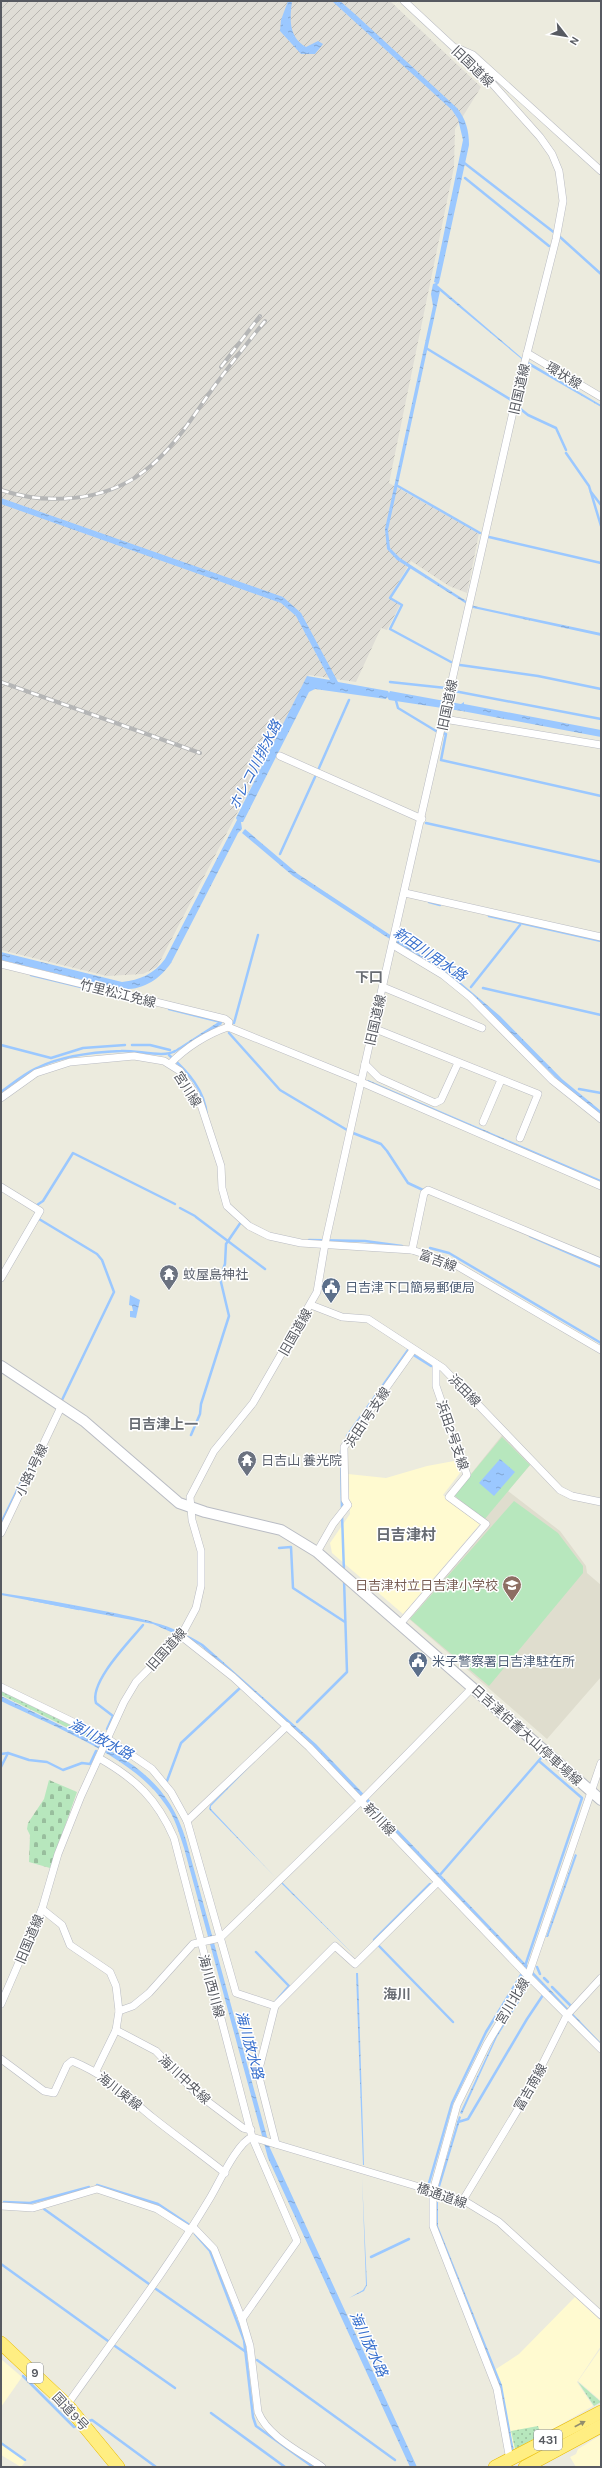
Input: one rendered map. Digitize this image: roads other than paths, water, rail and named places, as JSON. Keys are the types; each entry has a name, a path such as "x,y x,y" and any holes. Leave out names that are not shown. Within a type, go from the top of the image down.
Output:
{"highway":[{"name":"国道9号","path":"1,2343 67,2405 118,2467"},
{"name":"431","path":"495,2467 601,2412"},
{"name":"431","path":"525,2467 601,2426"}],"main road":[{"name":"日吉津伯耆大山停車場線","path":"1,1366 84,1421 179,1503 190,1508 281,1530 316,1552 473,1687 601,1800"}],"street":[{"name":"旧国道線","path":"2,2000 42,1909 61,1847 81,1796 101,1756 124,1702 136,1682 181,1636 196,1608 201,1586 201,1551 190,1508 190,1497 214,1451 254,1403 317,1292 325,1244 373,1028 422,819 448,697 527,353 556,240 563,201 559,172 552,154 540,137 490,81 404,1"},
{"path":"451,45 473,55 601,170"},
{"name":"環状線","path":"527,353 601,397"},
{"path":"445,715 601,745"},
{"path":"280,756 422,819"},
{"path":"405,893 601,937"},
{"path":"393,945 443,976 470,998 552,1080 601,1119"},
{"name":"竹里松江免線","path":"1,964 225,1019 229,1022 228,1027"},
{"path":"383,987 482,1028"},
{"path":"170,1064 179,1054 215,1031 228,1027 361,1082 601,1186"},
{"path":"373,1028 538,1094 520,1138"},
{"name":"宮川線","path":"1,1098 36,1073 70,1062 134,1056 154,1058 170,1064 180,1071 200,1102 221,1166 222,1188 227,1206 249,1226 269,1236 302,1243 325,1244"},
{"path":"365,1064 379,1078 435,1103 441,1100 458,1063"},
{"path":"483,1122 501,1080"},
{"path":"1,1187 40,1212 1,1278"},
{"path":"412,1250 424,1193 428,1190 601,1262"},
{"name":"富吉線","path":"325,1244 412,1250 454,1264 601,1350"},
{"name":"浜田線","path":"311,1305 342,1317 368,1319 436,1364 460,1384 560,1490 572,1496 601,1502"},
{"name":"浜田1号支線","path":"316,1552 333,1524 348,1505 345,1500 344,1447 413,1350"},
{"name":"浜田2号支線","path":"400,1624 486,1524 449,1497 467,1475 436,1386 436,1364"},
{"name":"小路1号線","path":"1,1533 61,1407"},
{"name":"新川線","path":"181,1636 233,1677 287,1726 362,1800 528,1976 601,2049"},
{"path":"1,1687 106,1742 152,1769 171,1792 187,1822 218,1939 236,1993 275,2006"},
{"path":"119,2011 133,2006 149,1994 193,1944 218,1939 362,1800 473,1687"},
{"path":"187,1822 287,1726"},
{"name":"海川西川線","path":"101,1756 137,1783 153,1799 174,1838 254,2135 297,2241 242,2319"},
{"name":"宮川北線","path":"510,2460 497,2389 433,2226 433,2191 457,2105 487,2044 528,1976 601,1763"},
{"path":"274,2144 258,2073 275,2006 335,1946 355,1964 438,1882"},
{"path":"42,1909 62,1925 68,1942 73,1948 110,1972 116,1986 119,2011 116,2030 96,2071"},
{"name":"富吉南線","path":"464,2200 529,2091 568,2015 601,1978"},
{"name":"海川中央線","path":"116,2030 156,2051 195,2092 254,2135 274,2144"},
{"name":"海川東線","path":"1,2059 44,2091 51,2093 54,2093 67,2065 72,2062 96,2071 124,2091 151,2116 225,2173"},
{"path":"67,2405 192,2228 244,2141 254,2135"},
{"name":"橋通道線","path":"274,2144 464,2200 499,2222 601,2315"},
{"path":"1,2206 33,2208 97,2189 157,2209 192,2228 214,2249 242,2319 250,2346 258,2412 261,2421 279,2437 322,2467"}],"water":[{"path":"288,1 292,1 291,20 293,33 300,43 306,47 318,41 323,44 315,54 301,54 280,31 281,20"},
{"path":"332,1 340,1 356,15 457,108 465,121 468,130 469,145 439,283 437,285 522,358 601,405 601,407 530,366 440,291 388,530 390,548 400,558 474,606 601,633 601,636 473,608 397,560 387,549 385,529 433,306 431,294 433,284 436,283 434,282 463,140 458,119 452,110"},
{"path":"1,498 283,597 301,613 338,682 388,691 389,693 390,691 461,704 464,702 464,704 601,730 601,737 462,711 389,700 387,697 386,699 315,689 309,692 243,822 241,822 242,829 238,833 171,963 161,975 143,986 120,989 1,960 1,952 122,982 141,978 156,969 165,959 237,820 236,818 307,676 330,680 296,616 281,603 1,504"},
{"path":"245,829 298,874 454,977 500,1016 562,1079 601,1111 601,1116 559,1081 478,1001 399,945 293,876 242,833"},
{"path":"220,1021 222,1024 174,1053 172,1052"},
{"path":"368,1080 601,1180 601,1182 367,1082"},
{"path":"130,1295 140,1300 136,1318 130,1317 130,1311 133,1311 132,1306 129,1305"},
{"path":"500,1459 515,1472 494,1496 479,1483"},
{"path":"1,1593 143,1619 179,1631 203,1644 316,1744 601,2043 601,2046 313,1746 200,1645 153,1624 1,1595"},
{"path":"1,1696 95,1742 128,1762 157,1786 168,1801 178,1819 186,1840 270,2148 417,2467 410,2467 268,2158 184,1848 171,1814 151,1787 134,1772 114,1758 69,1733 1,1701"},
{"path":"284,1732 211,1806 211,1809 276,1878 209,1809 210,1805"},
{"path":"575,1854 577,1855 548,1937 546,1937"},
{"path":"282,1882 357,1958 281,1883"},
{"path":"356,1973 358,1973 364,2165 363,2165"},
{"path":"530,1981 531,1983 497,2037 462,2114 460,2113 496,2036"},
{"path":"459,2116 461,2117 440,2187 438,2186"},
{"path":"362,2177 367,2285 364,2291 349,2298 363,2290 366,2285"},
{"path":"436,2202 438,2202 438,2226 502,2385 514,2451 511,2451 499,2386 436,2226"}],"waterway":[{"path":"463,162 560,237 601,274"},
{"path":"465,178 549,246"},
{"path":"426,348 513,401"},
{"path":"518,407 528,415 556,428 566,450"},
{"path":"566,453 589,486 601,526"},
{"path":"396,485 480,533"},
{"path":"591,492 601,505"},
{"path":"489,537 601,563"},
{"path":"410,567 390,598 402,605 390,629 451,662"},
{"path":"460,665 538,676 601,689"},
{"path":"390,682 446,688"},
{"path":"454,691 601,719"},
{"path":"395,697 398,708 436,731 446,734 441,760 601,796"},
{"path":"319,768 349,700"},
{"path":"280,854 315,777"},
{"path":"426,823 601,862"},
{"path":"429,902 440,905"},
{"path":"489,916 601,941"},
{"path":"471,987 520,925"},
{"path":"234,1023 258,935"},
{"path":"31,975 114,995"},
{"path":"483,988 601,1015"},
{"path":"169,1009 221,1022"},
{"path":"229,1033 280,1090 347,1130"},
{"path":"1,1045 51,1058 83,1048 125,1045"},
{"path":"132,1045 150,1045 170,1050"},
{"path":"1,1092 32,1070 57,1060 89,1054 111,1052 127,1051 164,1054 175,1051"},
{"path":"169,1055 183,1068 199,1090 206,1107 207,1116"},
{"path":"579,1089 601,1093"},
{"path":"353,1133 381,1144 408,1183 423,1190"},
{"path":"37,1205 43,1201 73,1153 175,1204"},
{"path":"180,1208 195,1216"},
{"path":"196,1217 265,1269"},
{"path":"39,1219 97,1254 102,1260 114,1292 62,1400"},
{"path":"191,1435 200,1414 201,1404 229,1316 220,1278 225,1264 226,1244 241,1222"},
{"path":"530,1236 601,1267"},
{"path":"309,1240 365,1241 402,1246"},
{"path":"430,1248 449,1253 601,1343"},
{"path":"347,1436 408,1350"},
{"path":"412,1354 431,1366"},
{"path":"341,1451 342,1510"},
{"path":"1,1523 36,1452"},
{"path":"342,1515 344,1572"},
{"path":"279,1548 291,1547 293,1588 345,1622"},
{"path":"297,1722 347,1672 344,1579"},
{"path":"29,1599 79,1609"},
{"name":"海川放水路","path":"107,1729 113,1716 96,1703 95,1694 104,1673 143,1625"},
{"path":"167,1781 181,1743 240,1688"},
{"name":"海川放水路","path":"1,1754 8,1753 29,1760 47,1762 63,1770 82,1763 90,1764 96,1751"},
{"path":"1,1767 8,1753"},
{"path":"439,1876 541,1758"},
{"path":"525,1966 582,1798 539,1761"},
{"path":"374,1940 430,1884"},
{"path":"379,1946 453,2022"},
{"path":"256,1952 289,1986 276,2001"},
{"path":"537,1967 540,1974"},
{"path":"429,2183 452,2103 486,2032 521,1975"},
{"path":"544,1978 548,1982"},
{"path":"552,1987 571,2006"},
{"path":"458,2122 468,2119 527,2019 543,1995"},
{"path":"97,2185 158,2204 188,2224"},
{"path":"4,2202 30,2203 89,2187"},
{"path":"44,2209 149,2284"},
{"path":"195,2234 210,2251 244,2340 253,2417 256,2426 313,2467"},
{"path":"371,2257 409,2239"},
{"path":"1,2264 108,2341"},
{"path":"156,2289 246,2352"},
{"path":"115,2346 175,2388"},
{"path":"257,2360 395,2460"},
{"path":"23,2376 74,2427 79,2425"},
{"path":"211,2413 285,2467"},
{"path":"86,2422 92,2420 156,2467"},
{"path":"1,2443 25,2460"}],"railway":[{"path":"221,367 260,316"},
{"path":"1,490 37,498 74,498 111,490 128,482 154,463 173,444 219,379 265,321"},
{"path":"1,682 200,753"}],"place":[{"name":"蚊屋島神社","path":"169,1291"},
{"name":"日吉津下口簡易郵便局","path":"331,1304"},
{"name":"日吉山 養光院","path":"247,1477"},
{"name":"日吉津村立日吉津小学校","path":"512,1602"},
{"name":"米子警察署日吉津駐在所","path":"418,1678"}],"district":[{"name":"下口","path":"369,977"},
{"name":"日吉津上一","path":"163,1424"},
{"name":"日吉津村","path":"406,1535"},
{"name":"海川","path":"397,1994"}],"water label":[{"name":"ホレコ川排水路","path":"255,765"},
{"name":"新田川用水路","path":"430,954"}]}
